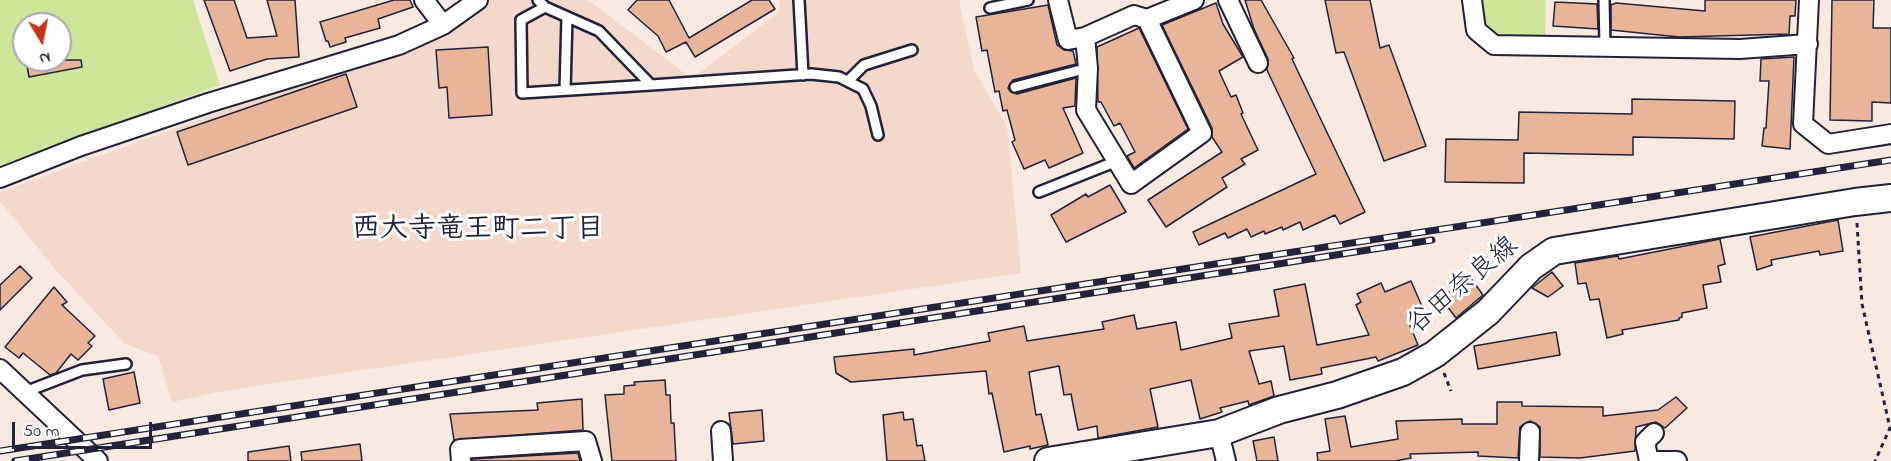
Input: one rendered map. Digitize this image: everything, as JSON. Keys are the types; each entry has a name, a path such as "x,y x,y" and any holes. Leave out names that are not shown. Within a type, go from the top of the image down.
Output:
{"main road":[{"name":"谷田奈良線","path":"1062,460 1219,432 1279,410 1371,385 1435,354 1488,312 1531,267 1554,251 1891,198"}],"street":[{"path":"424,0 443,25"},
{"path":"0,178 81,146 208,103 399,45 443,25 478,0"},
{"path":"1058,0 1068,40 1085,38 1134,15 1147,19 1194,0"},
{"path":"1228,0 1258,63"},
{"path":"1472,0 1476,30 1494,45 1605,45 1740,49 1808,44"},
{"path":"1809,0 1803,124 1828,144 1891,134"},
{"path":"1085,38 1088,68 1086,110 1131,184 1202,133 1147,19"},
{"path":"0,369 98,461"},
{"path":"722,431 723,461"},
{"path":"1219,432 1226,461"},
{"path":"1529,461 1530,432"},
{"path":"1654,433 1645,442 1650,461 1677,461"},
{"path":"461,461 460,449 586,441 592,461"}],"lane":[{"path":"799,0 803,75"},
{"path":"990,8 1028,0"},
{"path":"1604,0 1605,45"},
{"path":"651,85 599,31 542,3 521,20 522,93 651,85 803,75 839,77 862,89 870,106 878,135"},
{"path":"565,90 567,17"},
{"path":"848,81 864,65 912,50"},
{"path":"1015,87 1088,68"},
{"path":"1039,192 1117,161"},
{"path":"25,392 82,370 126,364"}],"path":[{"path":"1855,202 1862,304 1890,428 1875,461"}],"shaded area":[{"path":"489,0 588,0 692,79 779,12 780,0 959,0 974,70 1007,126 1021,273 228,390 172,402 158,356 125,344 54,268 0,201 0,192 245,103 428,43"}],"green space":[{"path":"0,0 193,0 220,85 0,166"},
{"path":"1480,0 1546,0 1545,36 1494,34 1484,25"}],"building":[{"path":"204,0 234,0 247,38 277,36 267,0 295,0 299,57 267,59 230,71"},
{"path":"394,0 410,0 413,7 378,19 380,28 345,38 346,42 330,47 326,41 320,22"},
{"path":"637,0 669,0 689,38 752,0 769,0 775,9 695,57 686,42 666,52 658,36 628,10"},
{"path":"1245,0 1261,0 1294,58 1292,59 1365,212 1340,224 1335,215 1303,230 1300,222 1283,230 1282,227 1251,237 1247,229 1228,238 1225,233 1199,245 1193,232 1316,174 1267,70 1268,59 1254,29"},
{"path":"1325,0 1370,0 1380,48 1389,45 1426,146 1384,161 1344,52 1336,53"},
{"path":"1705,0 1796,0 1795,16 1790,16 1789,34 1679,37 1611,30 1611,5 1616,3 1705,11"},
{"path":"1832,0 1874,0 1873,28 1891,28 1891,103 1872,102 1872,121 1830,120"},
{"path":"1555,2 1597,4 1598,29 1553,26"},
{"path":"1216,3 1223,24 1243,57 1219,71 1231,97 1236,95 1243,113 1241,114 1258,150 1241,159 1245,164 1222,178 1227,187 1166,227 1148,200 1222,152 1212,137 1212,128 1162,25"},
{"path":"1048,5 1057,45 1064,50 1073,51 1076,64 1013,80 1008,88 1017,94 1076,78 1075,106 1063,108 1083,153 1049,168 1045,160 1024,169 1012,142 1015,140 1007,110 1003,111 999,91 995,92 987,50 982,51 976,17"},
{"path":"1139,28 1188,129 1134,168 1127,156 1135,152 1120,123 1114,126 1101,102 1098,102 1097,47"},
{"path":"488,47 492,115 449,118 447,87 439,88 436,50"},
{"path":"1794,57 1790,149 1762,146 1764,128 1766,128 1769,81 1760,81 1761,59"},
{"path":"72,60 81,60 82,67 72,69"},
{"path":"28,72 56,72 29,77"},
{"path":"346,74 357,107 188,165 177,132"},
{"path":"1632,99 1735,101 1734,139 1633,137 1633,155 1524,153 1524,183 1445,182 1446,139 1518,140 1519,112 1632,114"},
{"path":"1110,185 1126,212 1066,242 1051,215 1086,194 1088,197"},
{"path":"1838,220 1843,251 1820,255 1819,251 1771,260 1772,265 1757,270 1750,237"},
{"path":"1720,239 1725,264 1718,266 1721,282 1703,285 1707,308 1682,313 1679,320 1622,330 1623,334 1607,338 1599,299 1590,300 1586,283 1578,284 1575,263 1618,256 1619,259"},
{"path":"20,266 32,278 0,310 0,285"},
{"path":"1552,272 1563,286 1548,297 1532,288"},
{"path":"1470,277 1483,295 1456,318 1441,298"},
{"path":"1411,281 1424,311 1413,316 1415,321 1409,323 1418,345 1378,361 1376,357 1321,368 1322,374 1290,380 1284,346 1249,351 1259,384 1271,381 1274,396 1249,405 1248,401 1220,408 1222,412 1200,419 1191,380 1150,389 1158,427 1098,438 1097,426 1078,430 1071,394 1064,395 1059,366 1029,372 1036,415 1041,414 1048,445 1030,449 1030,446 1004,452 992,393 989,394 986,371 851,382 836,373 834,357 914,349 914,355 990,341 988,333 1024,326 1027,341 1104,329 1102,322 1134,315 1137,329 1176,322 1181,350 1232,338 1229,324 1279,316 1274,290 1305,284 1317,345 1369,335 1356,305 1361,302 1357,294 1381,283 1385,292"},
{"path":"54,287 67,302 62,305 95,336 88,343 92,346 78,360 71,354 56,373 50,375 23,353 19,358 5,347"},
{"path":"1556,332 1560,355 1478,369 1474,346"},
{"path":"134,372 140,403 109,410 103,379"},
{"path":"665,380 666,395 670,395 671,423 674,423 676,461 612,461 605,395 624,394 624,386 635,385 634,382"},
{"path":"1676,397 1687,408 1665,428 1656,422 1636,427 1635,451 1580,458 1540,457 1540,427 1530,421 1520,427 1518,458 1478,456 1478,452 1410,454 1411,458 1395,461 1318,461 1317,453 1330,451 1325,419 1345,416 1351,447 1398,439 1396,421 1462,419 1462,424 1497,424 1497,402 1522,402 1522,406 1603,407 1603,416 1658,410"},
{"path":"582,399 583,430 454,440 450,414 538,410 537,403"},
{"path":"762,410 764,441 733,444 729,413"},
{"path":"903,412 904,420 913,419 917,446 922,445 925,461 887,461 883,415"},
{"path":"1274,437 1278,461 1257,461 1253,441"},
{"path":"360,444 362,461 302,461 301,452"},
{"path":"289,446 291,461 248,461 248,452"},
{"path":"578,453 580,461 472,461 472,459"}],"railway":[{"path":"0,451 1891,160"},
{"path":"15,461 1432,240"}],"district":[{"name":"西大寺竜王町二丁目","path":"478,231"}]}
